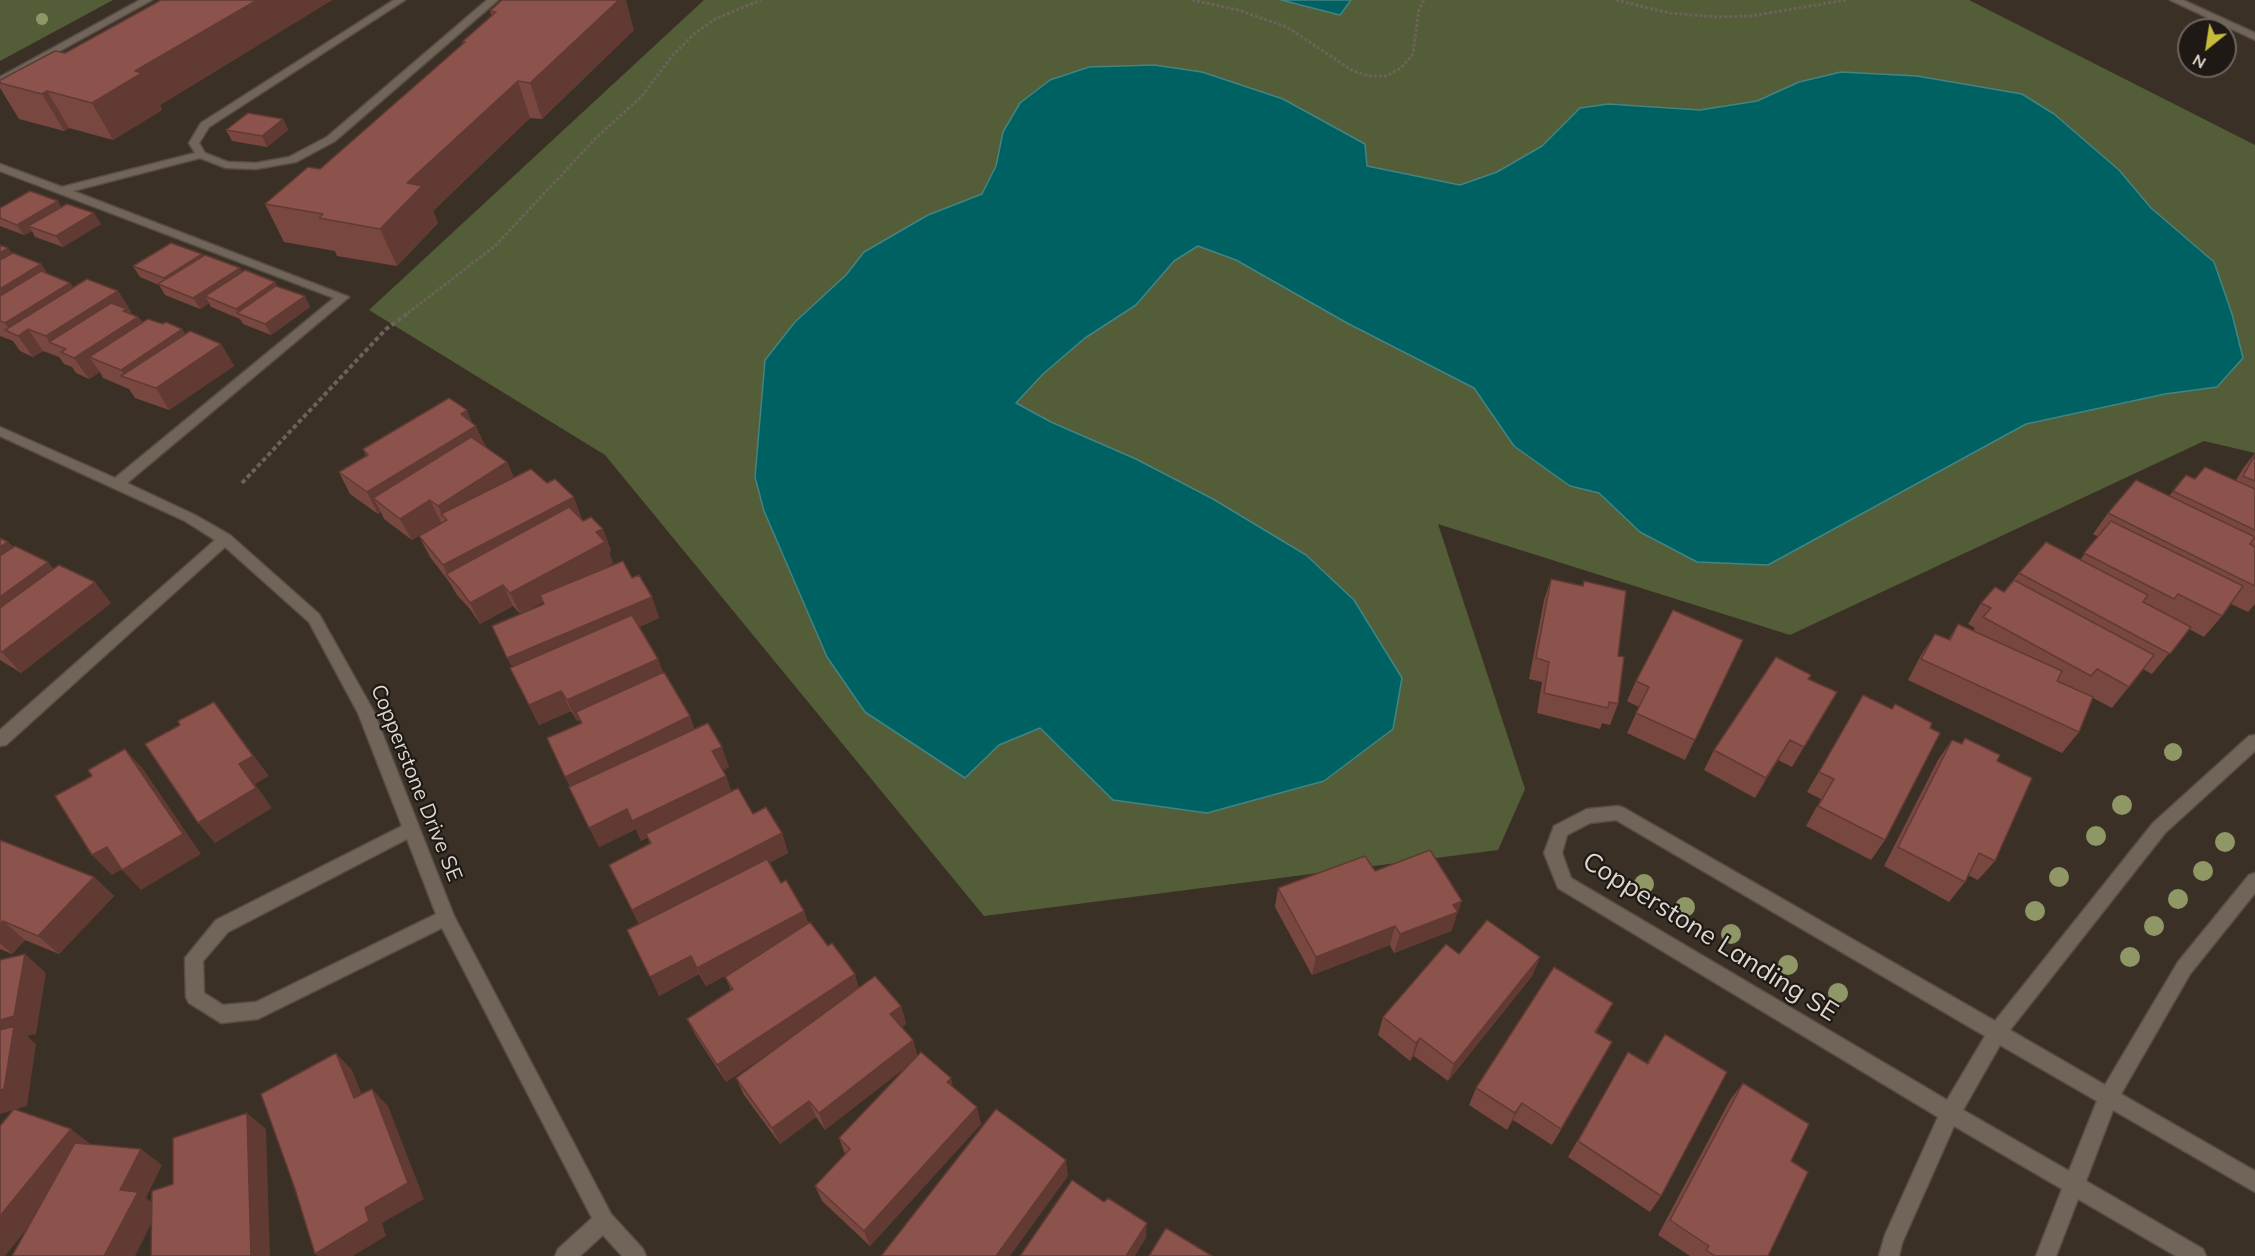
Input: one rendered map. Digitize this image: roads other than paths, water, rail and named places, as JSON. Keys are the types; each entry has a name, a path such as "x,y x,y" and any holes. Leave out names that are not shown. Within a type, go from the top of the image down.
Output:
{"street":[{"path":"0,81 147,0"},
{"path":"201,155 194,143 205,125 400,0"},
{"path":"62,190 201,155 226,165 256,166 292,160 331,139 493,0"},
{"path":"2175,0 2255,37"},
{"path":"0,167 343,297 117,484"},
{"name":"Copperstone Drive SE","path":"0,430 190,518 225,539 314,618 366,712 446,918 604,1221 636,1256"},
{"path":"0,740 225,539"},
{"path":"1889,1256 1892,1242 1950,1113 1997,1033 2159,828 2255,741"},
{"name":"Copperstone Landing SE","path":"2196,1256 1950,1113 1564,883 1553,853 1560,831 1587,816 1618,813 2255,1182"},
{"path":"411,829 222,926 194,958 195,997 220,1014 258,1010 446,918"},
{"path":"2046,1256 2108,1098 2184,968 2255,880"},
{"path":"565,1256 604,1221"}],"water":[{"path":"1281,0 1351,0 1340,15"},
{"path":"1154,65 1202,72 1283,99 1365,144 1367,166 1460,185 1497,172 1542,146 1580,108 1608,104 1700,110 1757,101 1799,82 1841,72 1917,76 2022,94 2054,114 2119,170 2151,208 2214,262 2232,314 2243,358 2217,387 2165,394 2026,424 1768,565 1697,562 1640,532 1599,493 1570,486 1514,446 1474,388 1347,323 1236,260 1198,246 1174,261 1136,305 1085,338 1043,374 1016,403 1051,422 1136,459 1213,499 1306,555 1354,600 1402,678 1393,729 1324,781 1207,813 1113,800 1040,728 999,745 965,778 865,712 827,657 764,511 755,477 765,360 795,322 846,275 864,252 928,215 982,194 996,166 1003,132 1020,103 1050,80 1089,67"}]}
